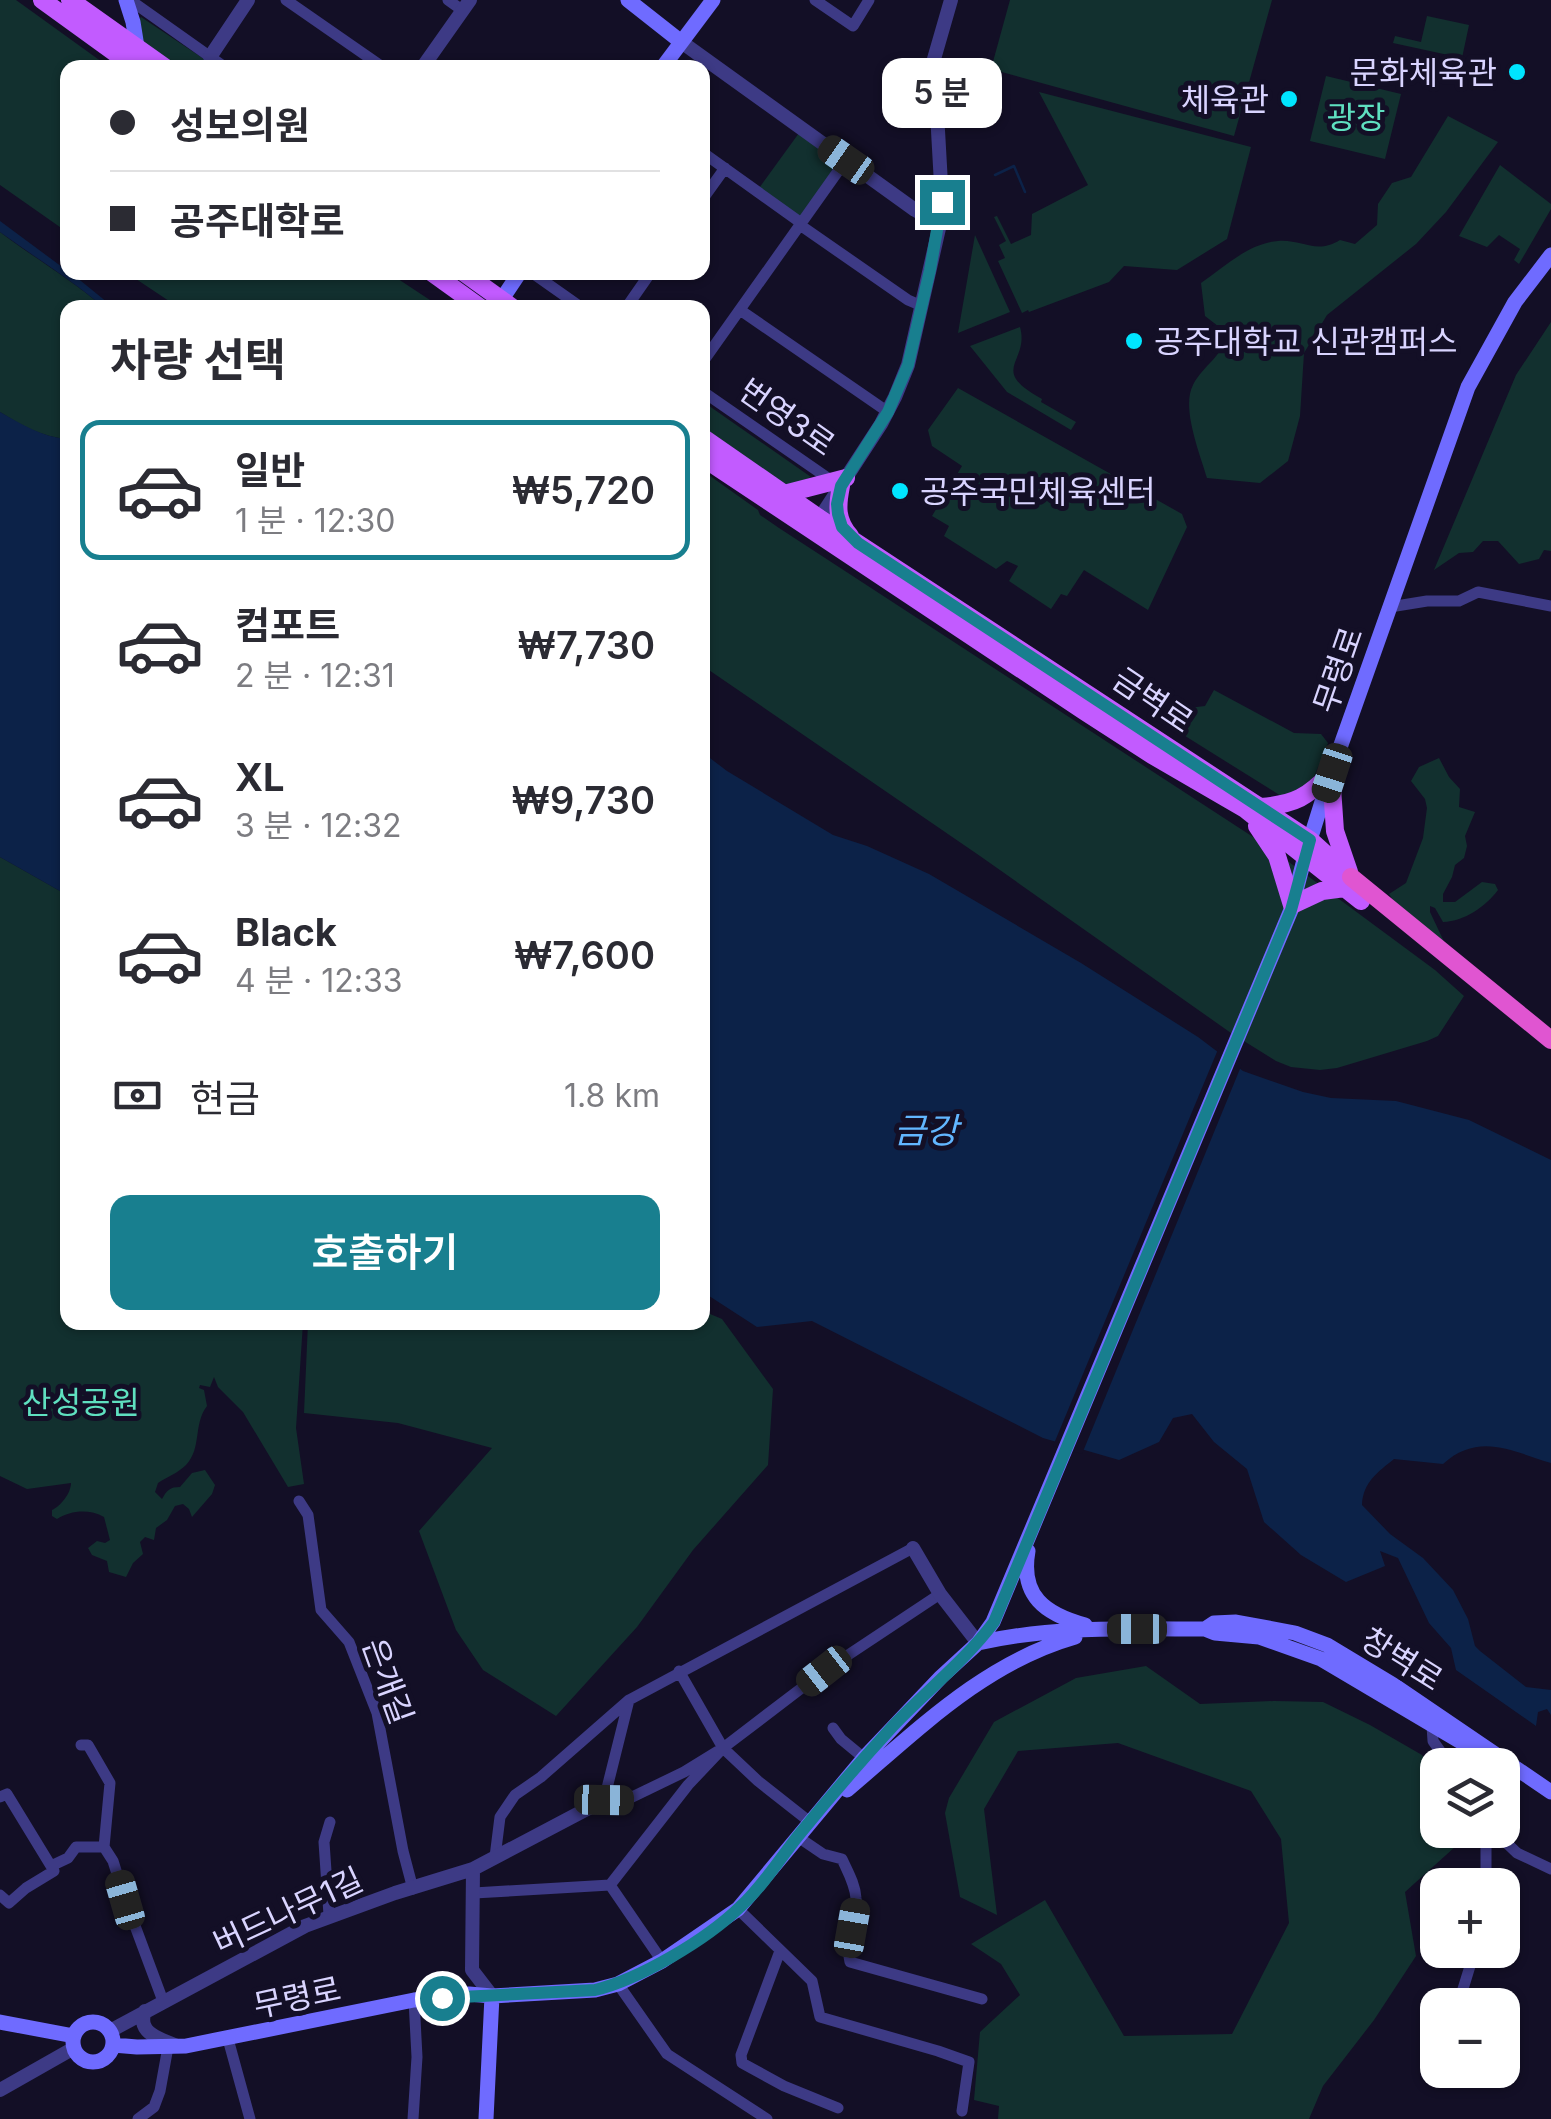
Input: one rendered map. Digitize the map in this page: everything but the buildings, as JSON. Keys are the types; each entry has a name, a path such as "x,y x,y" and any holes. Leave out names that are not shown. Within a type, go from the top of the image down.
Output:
{"highway":[{"name":"금벽로","path":"1348,883 1551,1040"},
{"name":"금벽로","path":"1361,901 1551,1054"}],"main road":[{"path":"42,0 137,47 155,60"},
{"path":"101,32 126,0"},
{"path":"126,0 137,47"},
{"path":"667,60 713,0"},
{"path":"79,1 128,60"},
{"path":"633,2 680,41"},
{"name":"무령로","path":"111,2038 173,2047 414,2000 595,1990 618,1984 662,1961 738,1909 864,1758 940,1677 978,1643 994,1622 1292,907 1332,773 1468,387 1515,302 1545,270 1551,254"},
{"path":"442,280 470,300"},
{"path":"473,280 497,300"},
{"name":"금벽로","path":"710,443 784,494 816,524 858,543 1253,808 1308,848 1348,883 1361,901"},
{"name":"금벽로","path":"710,462 816,524 1152,755 1253,808"},
{"path":"784,494 821,483 840,482 838,514 842,527 858,543"},
{"path":"1332,773 1335,831 1348,883 1292,907 1277,856 1253,808 1293,803 1310,794 1332,773"},
{"path":"1032,1532 1026,1561 1029,1584 1041,1606 1062,1618 1103,1629"},
{"name":"창벽로","path":"1205,1629 1214,1623 1236,1622 1295,1633 1327,1645 1395,1686 1482,1748"},
{"path":"810,1822 928,1721 1000,1668 1030,1652 1103,1629"},
{"name":"창벽로","path":"978,1643 1103,1629 1205,1629 1259,1638 1321,1660 1470,1748"},
{"name":"창벽로","path":"1520,1775 1551,1792"},
{"name":"창벽로","path":"1520,1775 1551,1800"},
{"path":"486,2119 492,1996"},
{"path":"0,2022 74,2042"},
{"path":"93,2022 106,2026 111,2038 107,2057 95,2062 82,2059 74,2042 81,2026 93,2022"}],"street":[{"path":"126,0 215,60"},
{"path":"210,56 248,0"},
{"path":"286,0 372,60"},
{"path":"428,60 466,5 448,0"},
{"path":"815,0 853,26 870,0"},
{"path":"816,524 888,412 908,365 940,224 934,59 951,0"},
{"path":"680,41 707,60"},
{"path":"710,63 940,224"},
{"path":"710,158 800,225 922,306"},
{"path":"710,352 846,160"},
{"path":"710,189 725,168"},
{"path":"542,280 571,300"},
{"path":"740,310 888,412"},
{"name":"번영3로","path":"710,396 840,482"},
{"path":"1390,607 1459,601 1478,592 1551,606"},
{"name":"은개길","path":"299,1501 308,1515 320,1610 349,1642 378,1713 413,1888"},
{"path":"495,1857 500,1817 515,1795 629,1700 914,1548 940,1594 978,1643"},
{"path":"629,1700 604,1800 626,1800 684,1772 723,1748 824,1671 940,1594"},
{"path":"679,1671 723,1748 810,1822"},
{"path":"1432,1726 1437,1748"},
{"path":"833,1728 864,1758"},
{"path":"82,1745 88,1745 110,1784 104,1847 114,1861 163,2001"},
{"path":"474,1893 610,1885 688,1785 723,1748"},
{"path":"0,1797 7,1794 54,1870 4,1899 0,1914"},
{"name":"버드나무1길","path":"111,2038 145,2011 275,1941 330,1916 474,1869 604,1800"},
{"path":"330,1822 324,1842 330,1916"},
{"path":"798,1837 823,1854 842,1859 852,1881 856,1900 848,1951 850,1962 982,2000"},
{"path":"52,1866 68,1858 76,1847 104,1847"},
{"path":"1512,1848 1551,1869"},
{"path":"474,1869 472,1970 492,1996"},
{"path":"610,1885 662,1961"},
{"path":"738,1909 812,1980 820,2017 969,2062 962,2111"},
{"path":"780,1951 741,2055 742,2064 838,2108"},
{"path":"618,1984 667,2054 767,2119"},
{"path":"413,2119 417,2057 414,2000"},
{"path":"138,2119 154,2106 173,2047 143,2027 145,2011"},
{"path":"228,2039 250,2119"},
{"path":"0,2090 74,2042"}],"green space":[{"path":"0,0 16,0 99,60 60,60 60,227 0,185"},
{"path":"1010,0 1272,0 1234,136 991,69"},
{"path":"1427,16 1469,25 1462,58 1393,43 1395,36 1421,42"},
{"path":"141,17 206,60 168,60 141,42 136,25"},
{"name":"광장","path":"1326,76 1401,94 1385,159 1310,141"},
{"path":"1039,92 1251,147 1227,239 1177,270 1124,266 1109,282 1022,313 998,261 1005,258 999,245 1006,241 994,217 997,216 1011,244 1031,235 1032,214 1088,185"},
{"path":"1448,116 1498,142 1446,212 1416,244 1327,315 1304,353 1300,416 1288,461 1260,483 1207,478 1193,431 1190,395 1197,378 1222,348 1227,333 1205,316 1201,283 1237,257 1267,243 1287,241 1324,246 1340,240 1355,244 1377,225 1378,204 1392,183 1411,177"},
{"path":"799,133 839,162 797,220 757,191"},
{"path":"1500,165 1551,204 1519,264 1514,260 1520,249 1499,235 1487,247 1459,236"},
{"path":"0,232 60,274 60,280 68,280 94,300 60,300 60,438 40,433 0,412"},
{"path":"975,235 1010,312 958,333"},
{"path":"138,280 400,280 430,300 168,300"},
{"path":"1551,322 1551,551 1544,550 1539,559 1519,564 1498,541 1483,541 1473,552 1459,553 1434,570 1516,375"},
{"path":"1020,327 1022,339 1014,365 1017,380 1041,402 1076,422 1071,430 1007,392 970,346"},
{"path":"958,388 1182,514 1187,527 1148,610 1084,570 1067,596 1061,594 1051,609 1009,581 1018,566 1007,561 996,569 944,536 949,526 932,516 962,466 932,446 928,430"},
{"path":"710,407 811,477 789,487 710,433"},
{"path":"710,476 779,528 1270,848 1435,970 1464,996 1438,1036 1427,1041 1337,1068 1291,1067 1231,1033 710,671"},
{"path":"1214,690 1294,733 1321,734 1328,743 1311,784 1299,794 1281,796 1158,719 1166,706 1205,706"},
{"path":"1439,758 1460,789 1459,807 1475,812 1465,836 1464,858 1455,865 1443,902 1455,902 1482,882 1495,884 1498,890 1474,912 1451,921 1443,922 1430,906 1448,950 1397,906 1389,894 1406,883 1423,838 1427,808 1411,781 1419,767"},
{"name":"산성공원","path":"0,857 60,891 60,1330 303,1330 296,1428 304,1484 288,1487 243,1412 218,1387 214,1377 210,1387 199,1388 204,1390 207,1406 191,1458 158,1483 155,1492 162,1499 192,1473 205,1470 215,1485 212,1494 192,1517 183,1504 175,1506 167,1520 156,1528 154,1540 145,1537 140,1542 143,1554 126,1577 109,1572 107,1561 92,1555 88,1548 97,1541 110,1540 104,1517 80,1512 57,1519 52,1516 71,1483 27,1489 0,1476"},
{"path":"710,1314 722,1319 773,1389 768,1465 693,1550 637,1627 556,1716 483,1670 456,1630 419,1531 492,1448 398,1423 304,1413 308,1330 710,1330"},
{"path":"1146,1666 1200,1704 1323,1702 1420,1754 1420,1848 1454,1848 1432,1868 1420,1868 1420,1878 1405,1892 1416,1956 1374,2020 1323,2086 1309,2119 998,2119 999,2106 974,2100 980,2032 1020,1995 1001,1964 971,1944 1045,1900 1124,2036 1232,2034 1289,1923 1281,1839 1251,1791 1118,1743 1018,1751 984,1809 997,1915 960,1897 945,1813 949,1798 994,1722 1076,1678"}],"water":[{"path":"0,221 60,265 60,274 0,232"},
{"path":"68,280 80,280 104,300 94,300"},
{"path":"0,412 40,433 60,438 60,891 0,857"},
{"name":"금강","path":"710,758 833,835 929,874 1081,963 1198,1037 1243,1071 1303,1092 1331,1098 1396,1101 1469,1120 1551,1160 1551,1463 1482,1446 1456,1454 1443,1464 1394,1459 1368,1484 1362,1505 1453,1590 1480,1651 1526,1687 1551,1690 1551,1715 1547,1709 1538,1712 1536,1726 1456,1670 1451,1648 1429,1623 1398,1558 1380,1551 1385,1566 1346,1582 1301,1555 1264,1522 1247,1469 1214,1442 1192,1414 1173,1418 1159,1442 1119,1460 1043,1438 812,1321 757,1327 710,1297"}],"pier":[{"path":"1219,1047 1242,1064 1082,1454 1053,1446"}],"waterway":[{"path":"995,175 1014,166 1025,192"}],"place":[{"name":"문화체육관","path":"1517,72"},
{"name":"체육관","path":"1289,99"},
{"name":"공주대학교 신관캠퍼스","path":"1134,341"},
{"name":"공주국민체육센터","path":"900,491"}],"route":[{"path":"442,1998 595,1990 618,1984 724,1921 749,1898 894,1725 978,1643 994,1622 1291,910 1310,840 858,543 842,527 837,504 841,486 888,412 908,365 942,202"}]}
